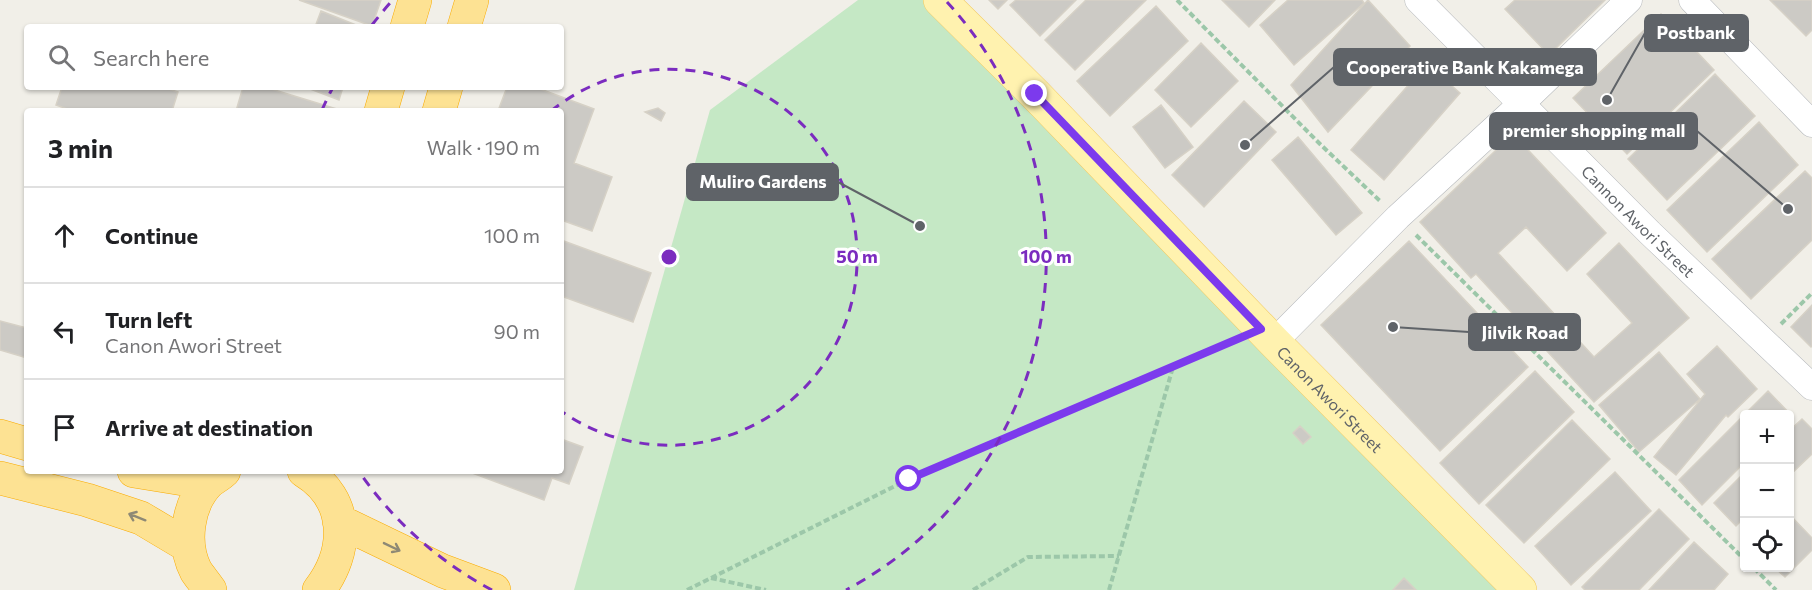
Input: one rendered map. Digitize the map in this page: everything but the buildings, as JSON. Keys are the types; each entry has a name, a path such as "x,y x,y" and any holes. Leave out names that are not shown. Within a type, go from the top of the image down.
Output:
{"highway":[{"path":"408,24 415,0"},
{"path":"465,24 472,0"},
{"path":"382,108 387,90"},
{"path":"440,108 445,90"},
{"path":"0,436 24,443"},
{"path":"176,474 217,477"},
{"path":"309,474 334,495 443,571 494,590"},
{"path":"197,574 189,523 196,502 217,477"},
{"path":"0,478 87,500 141,518 197,574"},
{"path":"318,590 329,576 337,559 341,540 334,495"}],"main road":[{"name":"Canon Awori Street","path":"940,0 1035,94 1267,335 1520,590"}],"street":[{"name":"Cannon Awori Street","path":"1418,0 1650,233 1812,387"},
{"path":"1267,335 1521,104 1629,0"},
{"path":"1692,0 1812,124"}],"path":[{"path":"1177,0 1313,137 1398,217 1740,555"},
{"path":"1764,340 1812,292"},
{"path":"687,590 909,479 1173,366 1267,335"},
{"path":"1109,590 1173,366"},
{"path":"973,590 1028,557 1119,556"},
{"path":"1759,572 1776,590"},
{"path":"710,578 766,590"}],"green space":[{"path":"858,0 943,0 1522,590 574,590 710,110"}],"place":[{"name":"Postbank","path":"1607,100"},
{"name":"Cooperative Bank Kakamega","path":"1245,145"},
{"name":"premier shopping mall","path":"1788,209"},
{"name":"Muliro Gardens","path":"920,226"},
{"name":"Jilvik Road","path":"1393,327"}],"route":[{"path":"909,479 1261,329 1035,94"}]}
